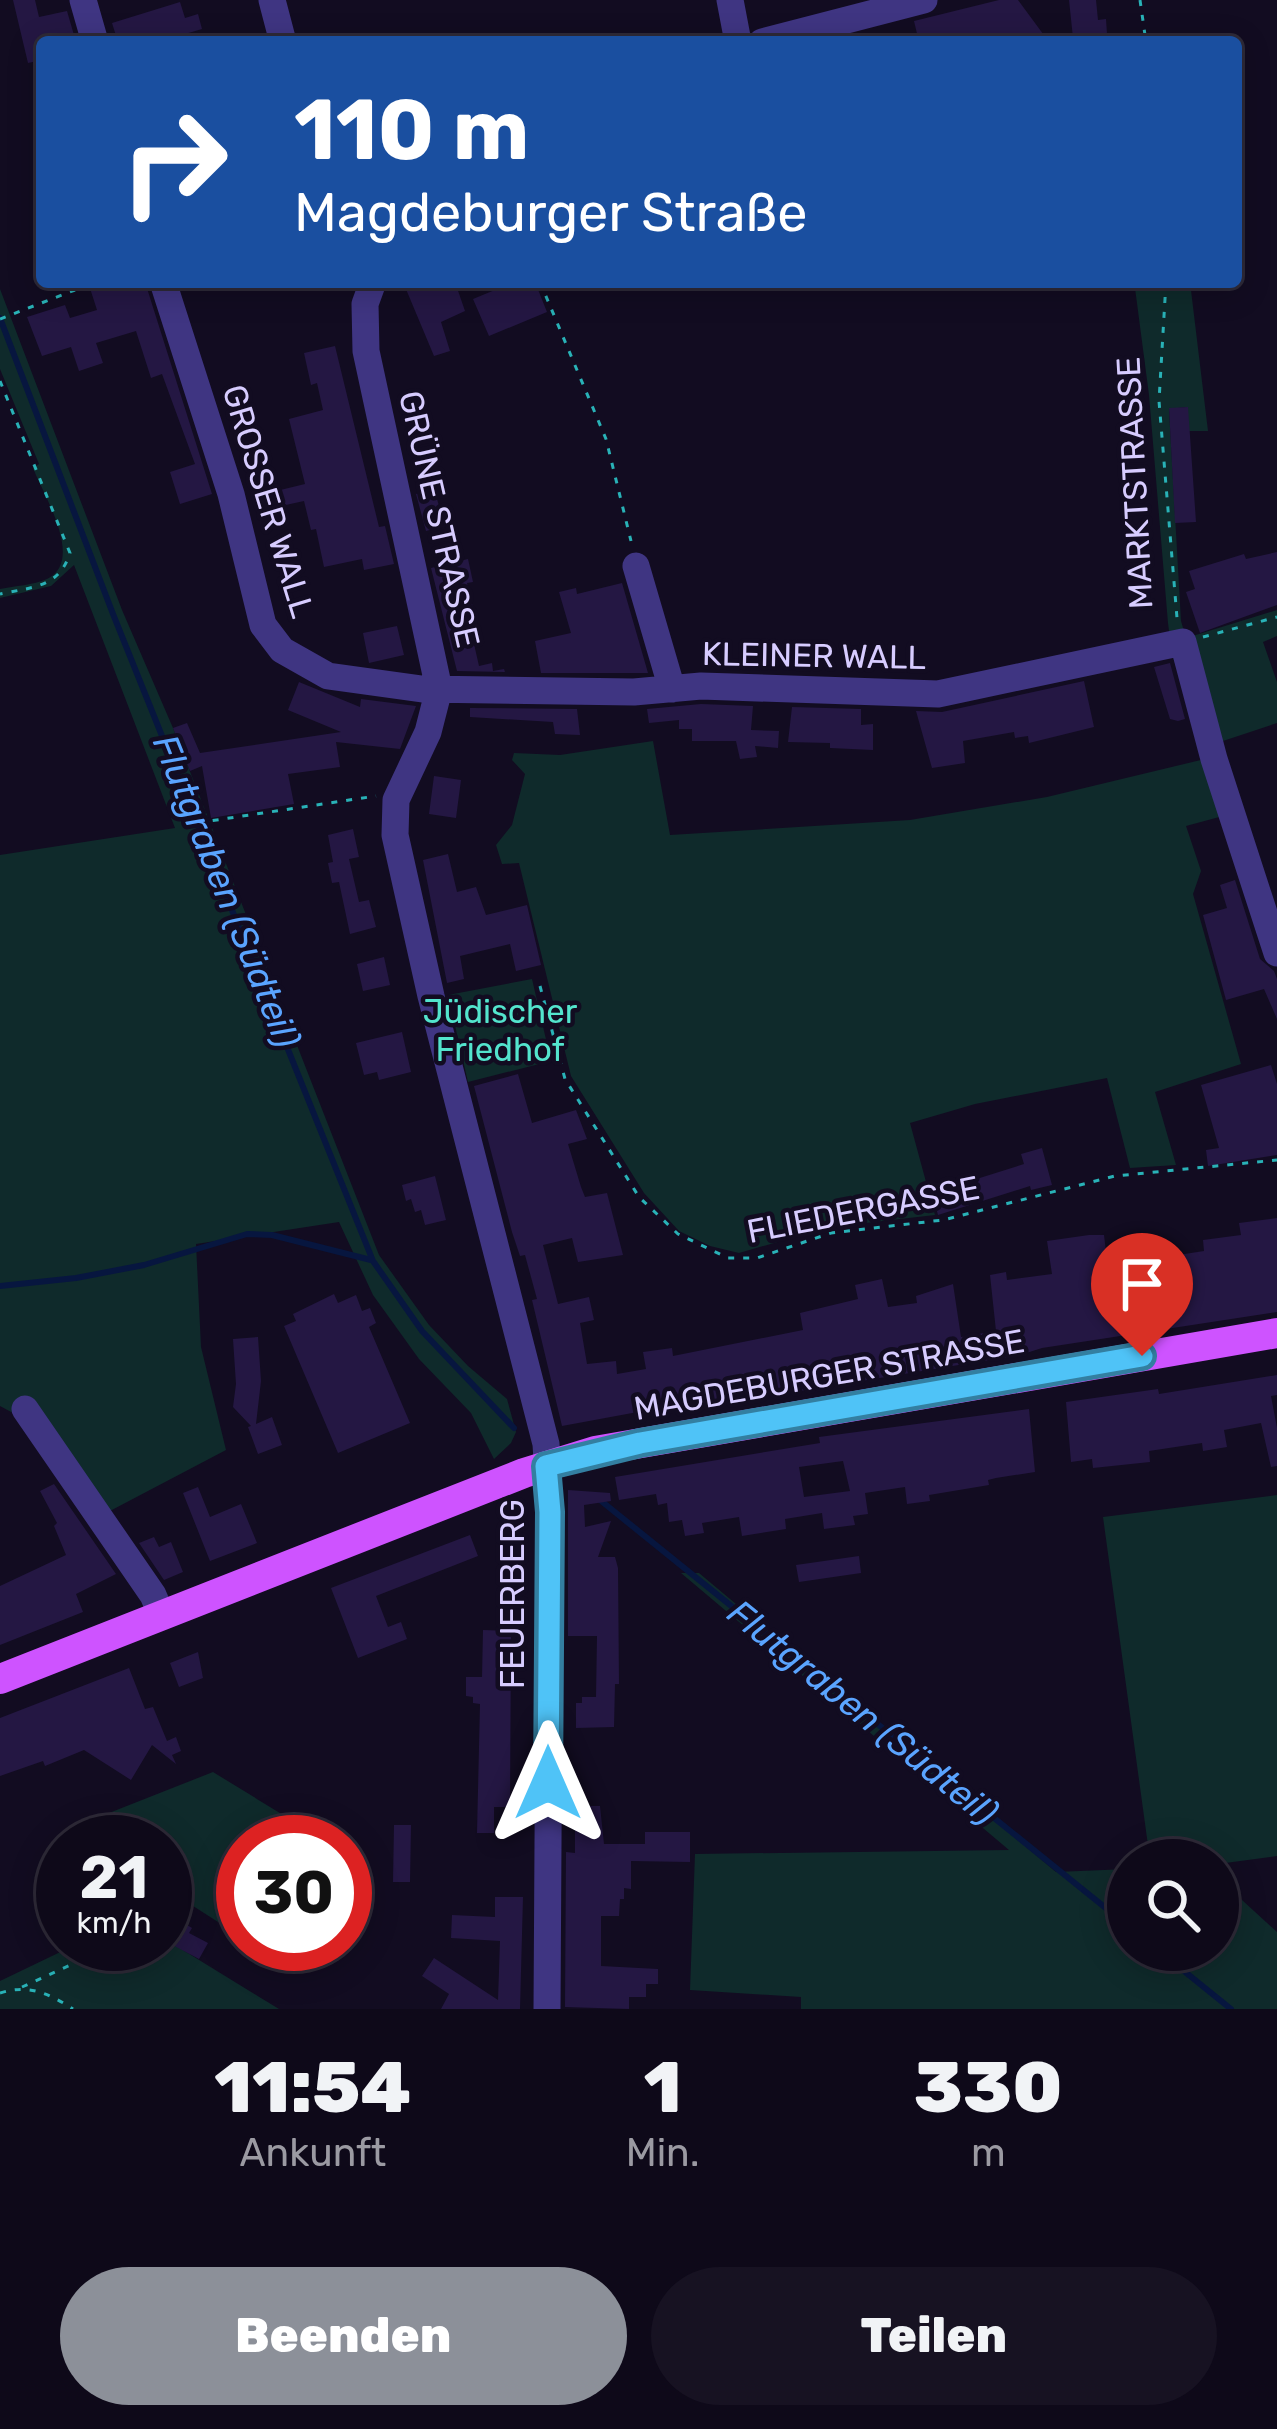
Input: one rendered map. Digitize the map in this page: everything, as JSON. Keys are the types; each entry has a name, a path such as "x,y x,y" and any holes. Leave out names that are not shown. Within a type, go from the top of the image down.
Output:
{"main road":[{"name":"MAGDEBURGER STRASSE","path":"0,1679 546,1466 640,1443 1277,1333"}],"street":[{"path":"83,0 92,36"},
{"path":"272,0 281,36"},
{"path":"730,0 737,36"},
{"path":"785,36 924,0"},
{"name":"GROSSER WALL","path":"165,288 231,494 263,625 270,636 295,660 328,676 439,689"},
{"name":"GRÜNE STRASSE","path":"372,288 365,304 366,351 439,689 434,717 396,800 395,835 431,996 546,1444 546,1466"},
{"path":"636,566 672,689"},
{"name":"KLEINER WALL","path":"439,689 701,686 938,694 1183,642"},
{"name":"MARKTSTRASSE","path":"1183,642 1214,759 1277,953"},
{"path":"25,1409 153,1595 162,1616"},
{"name":"FEUERBERG","path":"546,1466 550,1512 547,2009"}],"path":[{"path":"1140,0 1145,36"},
{"path":"543,288 606,439 636,566"},
{"name":"MARKTSTRASSE","path":"1166,288 1159,401 1171,574 1183,642"},
{"path":"0,319 75,290"},
{"path":"0,381 70,553 65,569 50,584 0,594"},
{"path":"1183,642 1277,617"},
{"path":"183,825 378,796"},
{"name":"FLIEDERGASSE","path":"540,986 565,1079 627,1180 650,1210 678,1234 728,1258 757,1258 831,1233 943,1220 1115,1176 1277,1160"},
{"path":"0,1993 57,1971"},
{"path":"22,1987 43,1992 73,2009"}],"green space":[{"path":"1135,288 1191,288 1208,431 1189,431 1187,407 1169,409 1181,621 1186,638 1277,610 1277,636 1263,642 1277,682 1277,723 1217,743 1223,816 1186,826 1201,871 1193,894 1241,1064 1155,1092 1176,1165 1130,1168 1107,1078 975,1104 910,1123 935,1215 830,1227 739,1253 679,1231 644,1193 571,1076 519,863 502,864 496,845 512,825 525,774 512,760 514,753 560,755 653,741 670,835 910,820 1047,797 1205,759 1172,654"},
{"path":"0,289 122,610 173,728 379,1255 429,1325 507,1399 516,1432 494,1459 471,1413 419,1359 373,1295 339,1222 196,1244 201,1347 226,1450 108,1512 13,1413 0,1406 0,855 175,828 74,565 51,586 0,598 0,589 47,579 58,570 62,543 33,468 39,464 0,369"},
{"name":"Jüdischer Friedhof","path":"532,979 551,1061 468,1082 448,995"},
{"path":"1277,1495 1277,1856 1239,1861 1239,1839 1147,1839 1103,1517"},
{"path":"681,1573 699,1573 1056,1872 1107,1870 1107,1971 1239,1971 1239,1897 1277,1932 1277,2009 801,2009 801,1997 690,1990 695,1854 1009,1850"},
{"path":"213,1772 283,1815 216,1815 216,1921 192,1905 192,1815 104,1815"},
{"path":"192,1956 279,2009 0,2009 0,1981 36,1964 36,1971 192,1971"}],"building":[{"path":"13,0 35,0 39,17 67,11 74,36 36,36 36,61 28,63"},
{"path":"999,0 1018,0 1045,36 918,36 914,21"},
{"path":"1069,0 1096,0 1098,20 1106,19 1107,34 1073,36"},
{"path":"180,2 185,18 198,14 202,29 178,36 116,36 112,23"},
{"path":"90,288 147,288 212,494 180,504 170,472 195,464 162,374 151,378 136,331 96,343 103,363 79,371 71,347 42,356 27,317 65,305 70,318 97,310"},
{"path":"406,288 457,288 465,311 441,322 450,351 434,356"},
{"path":"500,288 537,288 547,312 489,336 473,299"},
{"path":"335,346 379,527 385,526 394,564 364,570 362,559 324,567 304,501 272,508 268,493 305,484 289,419 323,410 304,353"},
{"path":"1188,407 1196,522 1175,523 1169,408"},
{"path":"434,489 445,526 426,531 416,494"},
{"path":"1277,552 1277,605 1200,633 1186,592 1195,589 1189,571 1244,554 1246,559"},
{"path":"468,559 473,582 467,583 474,612 467,613 479,666 492,663 493,671 505,672 457,671 431,568"},
{"path":"622,583 648,673 541,673 535,641 571,633 559,592 576,588 577,594"},
{"path":"397,626 404,655 369,663 363,633"},
{"path":"1170,663 1185,719 1178,721 1170,719 1154,667"},
{"path":"1084,681 1094,727 1029,743 1028,736 1015,738 1014,732 963,741 965,763 932,768 916,711 942,712"},
{"path":"299,682 360,707 361,699 416,706 400,749 336,742 340,767 288,774 294,804 211,818 202,766 190,771 173,728 187,723 200,753 341,732 288,710"},
{"path":"753,706 751,730 779,731 778,748 755,746 757,757 740,759 736,741 692,741 692,729 679,729 679,720 649,723 647,709"},
{"path":"792,707 861,709 861,725 873,724 873,750 788,742"},
{"path":"470,708 577,709 580,735 555,734 553,722 470,717"},
{"path":"434,776 461,780 456,818 429,814"},
{"path":"353,829 359,857 349,859 359,902 369,900 376,927 350,934 339,882 332,883 328,835"},
{"path":"448,854 457,892 476,887 486,915 527,905 541,965 516,971 510,944 460,956 464,979 447,983 423,860"},
{"path":"1235,880 1260,959 1277,979 1277,1019 1264,989 1226,1000 1203,915 1227,908 1220,885"},
{"path":"384,957 390,985 363,991 357,964"},
{"path":"402,1032 411,1072 379,1080 377,1072 364,1075 356,1043"},
{"path":"1271,1065 1277,1084 1277,1155 1208,1166 1206,1150 1219,1148 1201,1085"},
{"path":"518,1074 532,1123 576,1110 587,1139 568,1144 581,1187 585,1197 607,1193 623,1255 578,1262 572,1238 543,1245 558,1304 589,1297 594,1320 580,1323 587,1364 616,1361 617,1374 646,1369 643,1352 672,1348 673,1356 803,1330 800,1313 858,1299 855,1285 882,1279 888,1307 917,1303 916,1296 953,1284 961,1337 996,1331 990,1275 1006,1272 1007,1280 1052,1274 1047,1241 1089,1235 1104,1235 1107,1260 1146,1254 1147,1268 1179,1264 1178,1255 1204,1251 1203,1240 1241,1235 1239,1223 1277,1218 1277,1312 709,1406 708,1399 562,1426 532,1300 537,1299 525,1255 520,1256 512,1232 474,1086"},
{"path":"1042,1148 1052,1185 1031,1190 1030,1186 938,1215 932,1193 1024,1164 1021,1154"},
{"path":"435,1176 446,1220 425,1225 421,1210 415,1212 411,1199 406,1201 402,1185"},
{"path":"334,1294 338,1303 356,1295 362,1311 370,1308 376,1323 369,1327 410,1423 338,1453 284,1326 296,1321 293,1314"},
{"path":"258,1337 261,1381 256,1424 272,1417 282,1445 258,1454 251,1426 233,1407 233,1339"},
{"path":"1277,1375 1277,1395 1271,1396 1277,1466 1271,1467 1261,1423 1224,1430 1227,1447 1203,1451 1202,1443 1149,1451 1150,1462 1093,1468 1092,1459 1071,1462 1066,1402 1158,1389 1159,1394"},
{"path":"1029,1409 1035,1472 988,1480 989,1485 929,1495 930,1501 907,1504 905,1487 865,1493 868,1514 853,1516 855,1525 824,1529 822,1513 785,1519 786,1529 742,1536 739,1517 702,1523 704,1533 685,1536 682,1520 669,1522 667,1503 658,1505 656,1494 619,1500 615,1477 820,1443 819,1437","holes":["843,1461 850,1491 804,1497 799,1467"]},
{"path":"54,1484 116,1574 76,1594 83,1612 0,1645 0,1586 66,1555 54,1526 57,1523 40,1491"},
{"path":"198,1487 210,1517 241,1504 257,1543 210,1561 183,1493"},
{"path":"568,1490 610,1493 611,1501 584,1505 585,1527 611,1521 598,1557 615,1557 618,1568 619,1684 615,1684 614,1727 576,1728 576,1703 582,1703 582,1697 596,1697 597,1636 568,1636"},
{"path":"470,1535 478,1556 376,1596 388,1627 401,1622 407,1639 358,1658 331,1588"},
{"path":"154,1537 159,1547 171,1542 183,1572 164,1580 139,1543"},
{"path":"859,1556 861,1573 799,1582 796,1565"},
{"path":"483,1630 511,1631 510,1807 494,1807 494,1833 477,1833 480,1704 466,1696 466,1677 482,1677"},
{"path":"198,1652 203,1678 179,1687 170,1663"},
{"path":"129,1668 145,1709 153,1707 167,1741 176,1737 181,1751 172,1755 176,1764 152,1745 131,1780 84,1750 45,1766 43,1761 0,1776 0,1718"},
{"path":"575,1806 600,1806 604,1844 645,1844 645,1832 690,1832 690,1862 631,1861 631,1889 624,1888 619,1916 601,1916 601,1966 658,1969 658,1984 646,1984 646,1997 629,1997 629,2009 565,2007 566,1852 575,1853"},
{"path":"394,1825 411,1825 410,1882 393,1882"},
{"path":"495,1897 523,1897 520,2009 441,2009 449,1994 422,1976 434,1958 498,2000 500,1941 451,1938 452,1915 495,1917"},
{"path":"192,1935 208,1943 199,1959 192,1955"}],"waterway":[{"name":"Flutgraben (Südteil)","path":"0,318 113,614 373,1261 422,1331 514,1428"},
{"path":"0,1286 144,1265 247,1234 272,1235 371,1260"},
{"name":"Flutgraben (Südteil)","path":"600,1500 1107,1909"},
{"name":"Flutgraben (Südteil)","path":"1184,1971 1231,2009"}],"route":[{"path":"548,1783 550,1512 546,1466 596,1451 1142,1356"}]}
